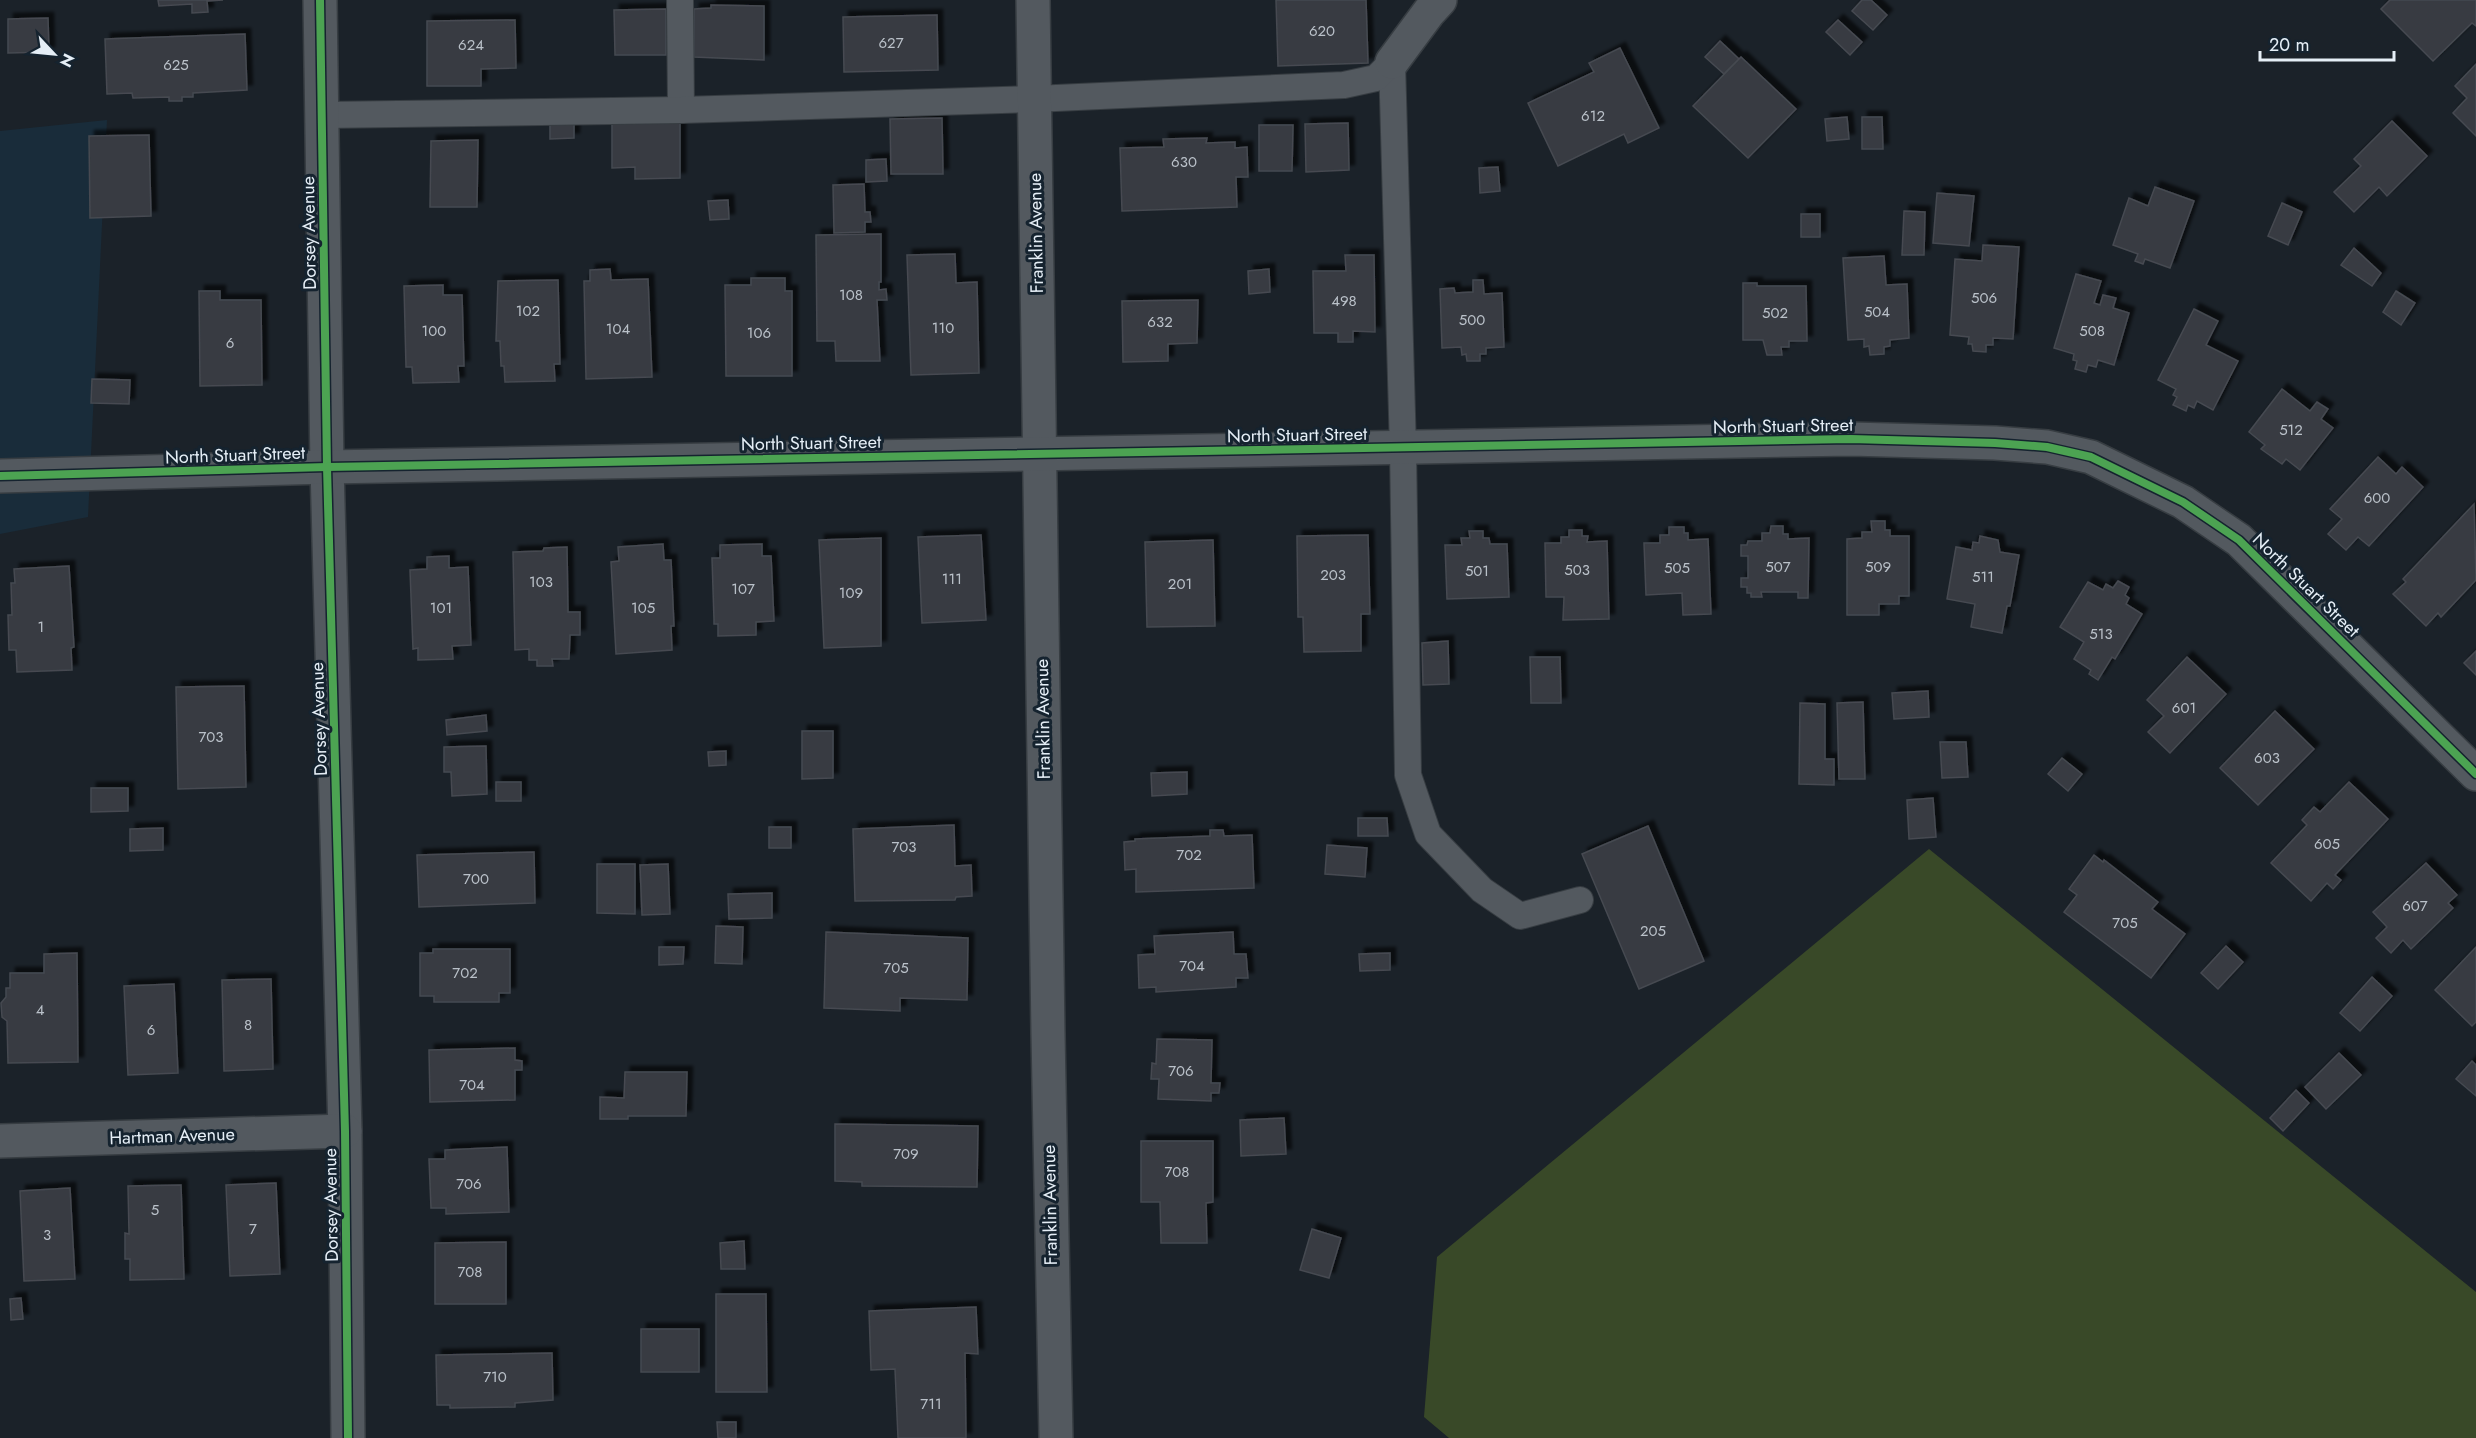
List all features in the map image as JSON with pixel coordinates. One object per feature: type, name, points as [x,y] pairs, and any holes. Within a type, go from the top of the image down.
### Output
[{"type":"street","name":"Dorsey Avenue","points":[[320,0],[327,467],[345,1131],[348,1438]]},
{"type":"street","name":"Franklin Avenue","points":[[1033,0],[1056,1438]]},
{"type":"street","points":[[1392,62],[1429,4]]},
{"type":"street","name":"North Stuart Street","points":[[0,476],[327,467],[1851,439],[1995,443],[2048,447],[2091,457],[2183,502],[2239,540],[2476,774]]},
{"type":"street","name":"Hartman Avenue","points":[[0,1141],[345,1131]]},
{"type":"lane","points":[[680,0],[681,110]]},
{"type":"lane","points":[[322,115],[681,110],[1034,99],[1344,85],[1376,78],[1392,62]]},
{"type":"lane","points":[[1392,62],[1404,449],[1408,775],[1428,834],[1482,891],[1520,916],[1580,900]]},
{"type":"shaded area","points":[[107,120],[88,517],[0,534],[0,131]]},
{"type":"green space","points":[[1929,849],[2476,1292],[2476,1438],[1449,1438],[1424,1417],[1437,1257]]},
{"type":"building","points":[[158,0],[223,0],[207,1],[208,12],[192,13],[192,4],[159,6]]},
{"type":"building","points":[[1276,0],[1366,0],[1368,63],[1278,66]]},
{"type":"building","points":[[1862,0],[1871,0],[1887,15],[1873,30],[1852,11]]},
{"type":"building","points":[[2390,0],[2476,0],[2476,26],[2472,23],[2433,61],[2381,9]]},
{"type":"building","points":[[711,5],[764,6],[764,60],[694,57],[694,9],[711,8]]},
{"type":"building","points":[[666,9],[666,55],[615,55],[614,10]]},
{"type":"building","points":[[937,15],[938,70],[844,72],[843,17]]},
{"type":"building","points":[[48,18],[49,52],[8,53],[8,19]]},
{"type":"building","points":[[515,20],[516,68],[481,69],[481,86],[427,86],[427,21]]},
{"type":"building","points":[[1838,20],[1862,42],[1850,55],[1826,32]]},
{"type":"building","points":[[245,34],[247,90],[193,93],[193,97],[182,97],[182,101],[169,101],[169,97],[133,98],[132,93],[107,94],[105,39]]},
{"type":"building","points":[[1720,41],[1739,59],[1724,74],[1705,57]]},
{"type":"building","points":[[1620,48],[1659,128],[1628,143],[1624,134],[1558,166],[1528,103],[1594,72],[1589,63]]},
{"type":"building","points":[[1741,57],[1796,109],[1748,158],[1693,106]]},
{"type":"building","points":[[2476,64],[2476,136],[2453,113],[2467,98],[2455,86]]},
{"type":"building","points":[[1847,117],[1849,139],[1827,141],[1825,119]]},
{"type":"building","points":[[1862,117],[1882,117],[1883,149],[1862,149]]},
{"type":"building","points":[[942,118],[943,174],[891,174],[890,119]]},
{"type":"building","points":[[574,120],[574,138],[550,139],[550,121]]},
{"type":"building","points":[[2392,121],[2427,156],[2387,196],[2379,187],[2354,212],[2334,192],[2361,166],[2354,159]]},
{"type":"building","points":[[612,123],[680,123],[680,178],[635,179],[635,167],[612,168]]},
{"type":"building","points":[[1348,123],[1349,170],[1306,172],[1305,124]]},
{"type":"building","points":[[1259,125],[1293,125],[1292,171],[1259,171]]},
{"type":"building","points":[[149,135],[151,216],[90,218],[89,136]]},
{"type":"building","points":[[1207,138],[1206,143],[1235,142],[1235,148],[1247,147],[1248,177],[1236,177],[1237,207],[1122,211],[1120,148],[1164,147],[1163,139]]},
{"type":"building","points":[[478,140],[477,207],[430,207],[431,141]]},
{"type":"building","points":[[886,159],[887,181],[866,182],[866,160]]},
{"type":"building","points":[[1498,167],[1500,191],[1480,193],[1479,168]]},
{"type":"building","points":[[864,184],[865,212],[870,212],[871,222],[865,222],[865,232],[834,233],[833,185]]},
{"type":"building","points":[[2155,187],[2194,201],[2170,268],[2145,259],[2143,264],[2135,261],[2138,254],[2113,245],[2129,198],[2148,206]]},
{"type":"building","points":[[1937,193],[1974,196],[1969,246],[1933,243]]},
{"type":"building","points":[[728,200],[729,219],[710,220],[708,201]]},
{"type":"building","points":[[2282,203],[2302,212],[2288,245],[2268,236]]},
{"type":"building","points":[[1904,211],[1925,212],[1924,255],[1902,255]]},
{"type":"building","points":[[1801,214],[1820,214],[1820,237],[1801,237]]},
{"type":"building","points":[[881,234],[879,290],[886,289],[887,300],[877,300],[880,361],[836,361],[835,341],[817,341],[816,235]]},
{"type":"building","points":[[1983,245],[2019,247],[2013,339],[1993,338],[1993,345],[1986,345],[1986,352],[1973,351],[1972,344],[1968,344],[1969,337],[1950,335],[1955,259],[1982,261]]},
{"type":"building","points":[[2354,248],[2381,273],[2372,286],[2341,265]]},
{"type":"building","points":[[955,254],[956,283],[977,282],[979,373],[911,375],[907,255]]},
{"type":"building","points":[[1345,255],[1374,255],[1375,332],[1353,331],[1353,342],[1338,342],[1338,333],[1314,333],[1313,271],[1346,271]]},
{"type":"building","points":[[1884,256],[1886,285],[1907,284],[1909,338],[1890,340],[1890,346],[1884,347],[1884,354],[1870,355],[1869,346],[1864,347],[1864,339],[1848,340],[1843,258]]},
{"type":"building","points":[[610,269],[611,280],[648,279],[652,377],[586,379],[584,281],[590,281],[590,270]]},
{"type":"building","points":[[1269,269],[1270,292],[1249,294],[1248,271]]},
{"type":"building","points":[[2076,274],[2101,281],[2094,303],[2100,305],[2103,295],[2116,298],[2113,308],[2129,313],[2114,365],[2098,360],[2096,367],[2088,365],[2086,372],[2075,369],[2077,361],[2073,360],[2074,354],[2054,348]]},
{"type":"building","points":[[751,278],[785,278],[785,291],[792,291],[792,376],[726,376],[725,285],[751,285]]},
{"type":"building","points":[[558,280],[560,364],[554,364],[555,381],[505,382],[504,366],[501,366],[500,341],[496,341],[498,281]]},
{"type":"building","points":[[1473,280],[1483,280],[1484,294],[1502,293],[1504,347],[1486,348],[1486,354],[1480,354],[1480,361],[1467,361],[1466,354],[1462,355],[1461,347],[1442,348],[1440,289],[1454,288],[1455,293],[1473,292]]},
{"type":"building","points":[[1743,283],[1757,283],[1757,286],[1806,286],[1807,341],[1789,341],[1789,347],[1781,347],[1782,355],[1767,355],[1763,340],[1743,340]]},
{"type":"building","points":[[443,285],[443,295],[462,295],[464,366],[458,366],[459,382],[413,383],[412,367],[406,367],[404,286]]},
{"type":"building","points":[[199,291],[220,291],[220,300],[261,300],[262,385],[200,386]]},
{"type":"building","points":[[2396,291],[2415,303],[2401,325],[2383,312]]},
{"type":"building","points":[[1198,300],[1197,343],[1168,344],[1168,361],[1123,362],[1122,301]]},
{"type":"building","points":[[2194,309],[2218,321],[2206,345],[2238,361],[2213,410],[2197,401],[2194,408],[2188,405],[2186,411],[2173,405],[2177,397],[2173,395],[2176,389],[2158,380]]},
{"type":"building","points":[[92,379],[130,380],[129,404],[91,403]]},
{"type":"building","points":[[2282,389],[2310,411],[2317,402],[2328,409],[2321,419],[2333,428],[2300,470],[2286,459],[2282,464],[2261,449],[2265,445],[2249,432]]},
{"type":"building","points":[[2378,457],[2396,474],[2402,467],[2423,487],[2369,546],[2358,537],[2346,550],[2328,534],[2342,519],[2330,509]]},
{"type":"building","points":[[2474,504],[2476,580],[2441,617],[2438,613],[2426,626],[2393,594],[2406,582],[2403,579]]},
{"type":"building","points":[[1871,521],[1885,521],[1885,530],[1890,530],[1890,536],[1909,536],[1909,596],[1899,596],[1899,604],[1879,604],[1879,615],[1847,615],[1847,539],[1862,538],[1862,532],[1872,532]]},
{"type":"building","points":[[1771,526],[1783,526],[1783,534],[1788,534],[1788,539],[1809,538],[1808,598],[1798,598],[1798,592],[1761,592],[1762,597],[1751,597],[1751,593],[1747,593],[1747,587],[1741,587],[1741,578],[1748,578],[1748,556],[1741,556],[1741,545],[1747,545],[1748,541],[1762,541],[1762,533],[1770,533]]},
{"type":"building","points":[[1669,527],[1684,527],[1684,533],[1688,533],[1688,540],[1708,539],[1711,614],[1683,615],[1682,593],[1646,595],[1644,543],[1660,543],[1660,535],[1669,535]]},
{"type":"building","points":[[1569,530],[1582,530],[1582,536],[1588,536],[1587,542],[1607,541],[1609,619],[1563,620],[1564,597],[1546,597],[1545,543],[1561,543],[1561,537],[1569,537]]},
{"type":"building","points":[[1469,531],[1483,531],[1483,538],[1489,538],[1490,544],[1507,544],[1509,597],[1447,599],[1445,545],[1462,545],[1461,538],[1470,538]]},
{"type":"building","points":[[981,535],[986,620],[922,623],[918,537]]},
{"type":"building","points":[[1368,535],[1370,614],[1361,614],[1361,651],[1304,652],[1303,617],[1298,617],[1297,536]]},
{"type":"building","points":[[1980,536],[1998,540],[2000,552],[2019,555],[2010,606],[2007,606],[2002,633],[1971,627],[1975,604],[1947,599],[1956,547],[1972,550],[1973,542],[1979,543]]},
{"type":"building","points":[[881,538],[881,646],[824,648],[819,540]]},
{"type":"building","points":[[1213,540],[1215,626],[1147,627],[1145,542]]},
{"type":"building","points":[[663,544],[664,560],[671,560],[674,626],[671,626],[672,650],[616,654],[611,562],[619,561],[618,547]]},
{"type":"building","points":[[762,544],[762,556],[771,556],[774,621],[756,622],[756,635],[718,636],[718,624],[714,624],[712,558],[720,558],[720,545]]},
{"type":"building","points":[[567,547],[568,612],[580,612],[580,635],[570,635],[569,659],[552,659],[553,666],[537,666],[537,660],[529,660],[529,649],[515,650],[513,552]]},
{"type":"building","points":[[449,556],[449,568],[468,567],[471,645],[452,646],[453,659],[418,660],[418,648],[413,649],[410,570],[427,569],[427,557]]},
{"type":"building","points":[[69,566],[74,647],[71,648],[72,670],[17,672],[16,650],[9,650],[8,615],[12,615],[11,583],[15,583],[14,569]]},
{"type":"building","points":[[2118,581],[2129,587],[2125,595],[2129,598],[2126,604],[2142,614],[2115,659],[2112,657],[2098,680],[2089,674],[2091,670],[2074,659],[2084,642],[2060,627],[2088,582],[2103,590],[2106,584],[2113,588]]},
{"type":"building","points":[[1448,641],[1449,684],[1423,685],[1422,643]]},
{"type":"building","points":[[2476,651],[2476,675],[2464,663]]},
{"type":"building","points":[[1530,657],[1560,657],[1561,703],[1531,703]]},
{"type":"building","points":[[2187,657],[2226,694],[2170,753],[2148,732],[2164,716],[2147,700]]},
{"type":"building","points":[[244,686],[246,787],[178,789],[176,687]]},
{"type":"building","points":[[1928,691],[1929,717],[1894,719],[1892,693]]},
{"type":"building","points":[[1863,702],[1865,779],[1839,779],[1837,703]]},
{"type":"building","points":[[1800,703],[1825,704],[1825,759],[1834,759],[1834,785],[1799,784]]},
{"type":"building","points":[[2275,711],[2314,749],[2258,805],[2220,768]]},
{"type":"building","points":[[486,715],[487,731],[447,735],[446,720]]},
{"type":"building","points":[[802,731],[833,731],[833,778],[802,779]]},
{"type":"building","points":[[1940,742],[1966,742],[1968,777],[1942,778]]},
{"type":"building","points":[[486,746],[487,794],[452,796],[451,772],[444,772],[444,747]]},
{"type":"building","points":[[726,751],[726,765],[709,766],[708,752]]},
{"type":"building","points":[[2062,758],[2082,774],[2068,791],[2048,774]]},
{"type":"building","points":[[1187,772],[1187,794],[1152,796],[1151,773]]},
{"type":"building","points":[[496,782],[521,782],[521,801],[496,801]]},
{"type":"building","points":[[2349,782],[2388,819],[2335,875],[2341,880],[2333,889],[2327,883],[2311,901],[2271,863],[2307,825],[2302,820],[2314,807],[2320,812]]},
{"type":"building","points":[[91,788],[128,788],[128,811],[91,812]]},
{"type":"building","points":[[1933,798],[1936,837],[1909,839],[1907,800]]},
{"type":"building","points":[[1358,818],[1387,818],[1388,836],[1358,836]]},
{"type":"building","points":[[954,825],[955,866],[971,865],[972,896],[956,897],[955,900],[855,901],[853,829]]},
{"type":"building","points":[[1648,826],[1704,961],[1639,989],[1582,854]]},
{"type":"building","points":[[769,827],[791,827],[791,848],[769,848]]},
{"type":"building","points":[[163,828],[163,850],[130,851],[130,829]]},
{"type":"building","points":[[1210,830],[1223,830],[1224,836],[1252,835],[1254,888],[1136,892],[1136,869],[1125,870],[1124,842],[1135,841],[1135,839],[1210,836]]},
{"type":"building","points":[[1327,845],[1367,848],[1365,877],[1325,874]]},
{"type":"building","points":[[534,852],[535,903],[419,907],[417,855]]},
{"type":"building","points":[[2094,855],[2103,862],[2104,860],[2158,902],[2152,909],[2185,934],[2151,978],[2064,912],[2077,895],[2069,889]]},
{"type":"building","points":[[2426,863],[2457,895],[2448,903],[2453,908],[2411,949],[2403,940],[2391,953],[2376,938],[2387,927],[2373,912]]},
{"type":"building","points":[[597,864],[635,864],[635,914],[597,913]]},
{"type":"building","points":[[668,864],[670,914],[642,915],[640,865]]},
{"type":"building","points":[[772,893],[772,918],[729,919],[728,894]]},
{"type":"building","points":[[716,926],[743,927],[742,964],[715,963]]},
{"type":"building","points":[[826,932],[968,938],[967,1000],[900,998],[900,1011],[824,1008]]},
{"type":"building","points":[[1233,932],[1234,954],[1246,954],[1248,978],[1236,978],[1236,987],[1156,992],[1156,987],[1139,988],[1138,955],[1155,954],[1154,936]]},
{"type":"building","points":[[2226,946],[2243,962],[2218,989],[2201,973]]},
{"type":"building","points":[[659,947],[684,947],[683,964],[659,965]]},
{"type":"building","points":[[2476,947],[2476,1022],[2472,1026],[2435,990]]},
{"type":"building","points":[[433,949],[510,949],[510,993],[499,993],[499,1002],[434,1002],[434,996],[420,996],[420,953],[433,953]]},
{"type":"building","points":[[77,953],[78,1062],[8,1063],[7,1021],[2,1017],[1,1003],[6,997],[6,988],[10,988],[10,973],[44,973],[44,954]]},
{"type":"building","points":[[1390,953],[1390,970],[1360,971],[1359,954]]},
{"type":"building","points":[[2372,977],[2392,996],[2360,1031],[2340,1013]]},
{"type":"building","points":[[271,979],[273,1069],[224,1071],[222,980]]},
{"type":"building","points":[[174,984],[178,1073],[128,1075],[124,986]]},
{"type":"building","points":[[1157,1039],[1212,1040],[1211,1083],[1220,1083],[1219,1093],[1211,1093],[1211,1101],[1158,1099],[1159,1079],[1151,1079],[1152,1063],[1156,1064]]},
{"type":"building","points":[[515,1048],[515,1060],[522,1061],[522,1070],[515,1070],[515,1100],[430,1102],[429,1050]]},
{"type":"building","points":[[2339,1053],[2361,1075],[2326,1109],[2305,1087]]},
{"type":"building","points":[[2472,1061],[2476,1065],[2476,1096],[2456,1079]]},
{"type":"building","points":[[625,1072],[687,1072],[686,1116],[628,1116],[628,1119],[600,1119],[600,1097],[624,1098]]},
{"type":"building","points":[[2296,1090],[2309,1103],[2283,1131],[2270,1118]]},
{"type":"building","points":[[1284,1118],[1286,1154],[1241,1156],[1240,1120]]},
{"type":"building","points":[[835,1124],[978,1126],[977,1187],[862,1186],[862,1182],[835,1181]]},
{"type":"building","points":[[1141,1141],[1213,1141],[1213,1202],[1206,1203],[1207,1243],[1161,1243],[1160,1202],[1141,1202]]},
{"type":"building","points":[[507,1147],[509,1212],[446,1214],[446,1208],[431,1208],[429,1159],[445,1159],[445,1150]]},
{"type":"building","points":[[276,1183],[280,1274],[230,1276],[226,1185]]},
{"type":"building","points":[[181,1185],[184,1279],[130,1280],[130,1259],[125,1259],[125,1233],[129,1234],[128,1186]]},
{"type":"building","points":[[70,1188],[75,1279],[24,1281],[20,1191]]},
{"type":"building","points":[[1312,1229],[1341,1238],[1329,1278],[1300,1270]]},
{"type":"building","points":[[744,1241],[745,1269],[721,1269],[720,1243]]},
{"type":"building","points":[[506,1242],[506,1304],[435,1304],[435,1243]]},
{"type":"building","points":[[716,1294],[766,1294],[767,1392],[716,1392]]},
{"type":"building","points":[[21,1298],[23,1319],[11,1320],[10,1299]]},
{"type":"building","points":[[976,1307],[978,1354],[965,1353],[966,1438],[898,1438],[895,1369],[871,1370],[869,1311]]},
{"type":"building","points":[[641,1329],[699,1329],[699,1372],[641,1372]]},
{"type":"building","points":[[552,1353],[553,1400],[515,1403],[515,1407],[450,1408],[450,1405],[437,1405],[436,1355]]},
{"type":"building","points":[[717,1422],[736,1422],[736,1438],[718,1438]]},
{"type":"cycle path","points":[[320,0],[327,467],[345,1131],[348,1438]]},
{"type":"cycle path","points":[[0,476],[327,467],[1851,439],[1995,443],[2047,447],[2091,457],[2183,502],[2239,540],[2476,774]]}]
